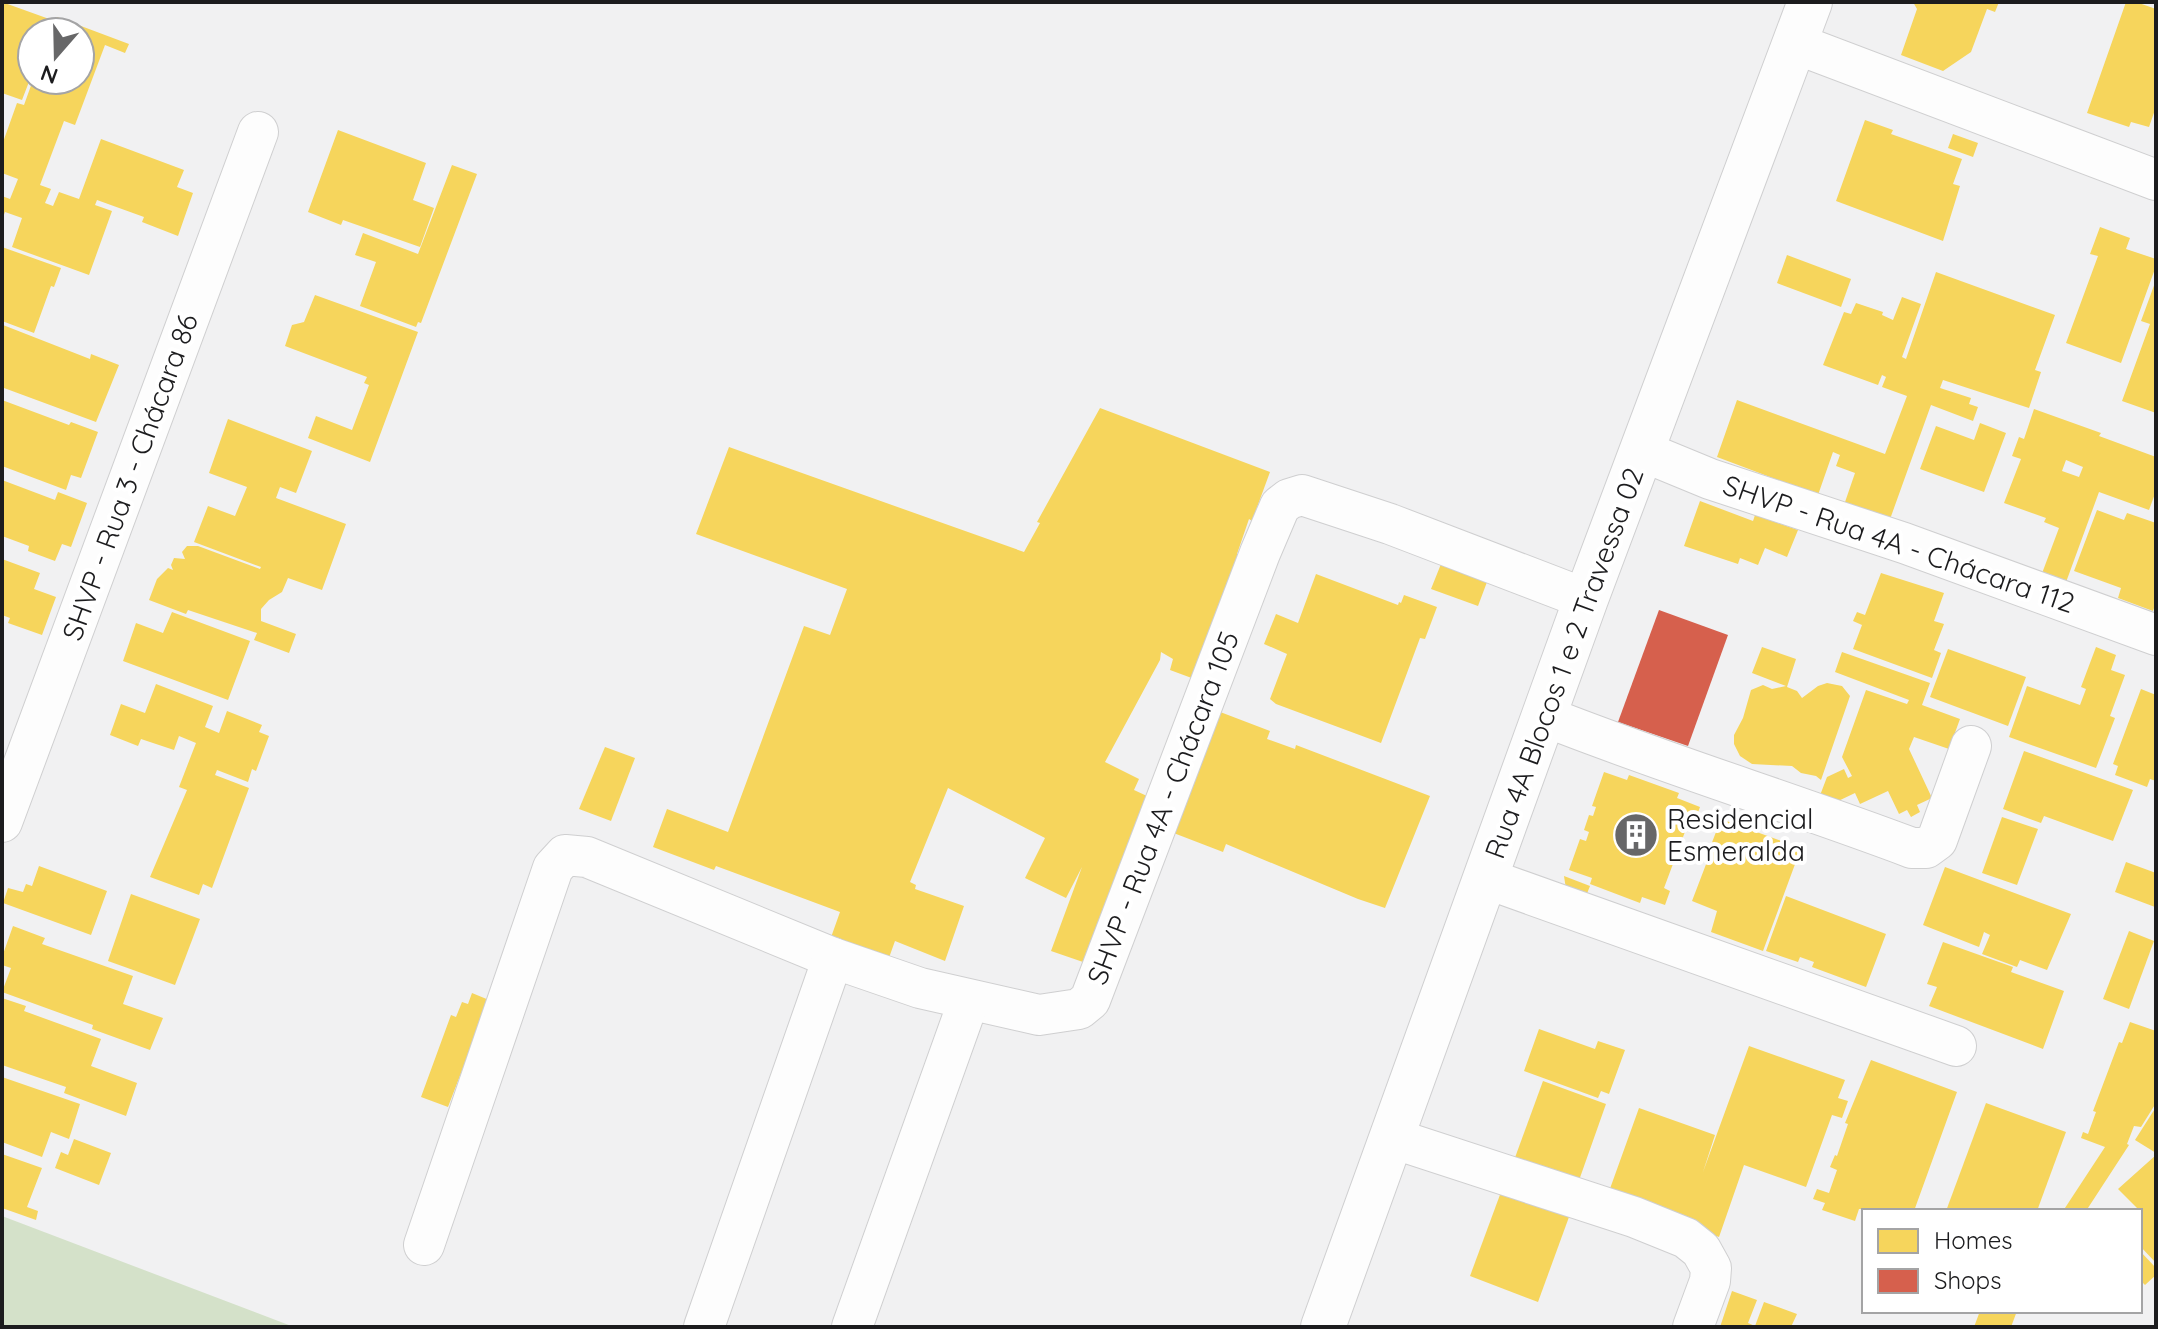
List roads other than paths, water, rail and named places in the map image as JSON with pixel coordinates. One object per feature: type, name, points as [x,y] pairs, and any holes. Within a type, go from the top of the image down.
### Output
[{"type":"street","name":"Rua 4A Blocos 1 e 2 Travessa 02","points":[[1323,1327],[1586,599],[1810,2]]},
{"type":"street","points":[[1794,43],[2156,180]]},
{"type":"street","name":"SHVP - Rua 3 - Chácara 86","points":[[2,822],[258,132]]},
{"type":"street","name":"SHVP - Rua 4A - Chácara 112","points":[[1642,451],[1710,479],[1904,543],[2156,635]]},
{"type":"street","name":"SHVP - Rua 4A - Chácara 105","points":[[424,1245],[553,868],[565,855],[587,857],[833,958],[920,988],[1039,1015],[1079,1009],[1090,1000],[1280,506],[1302,495],[1319,500],[1586,599]]},
{"type":"street","points":[[1544,716],[1613,744],[1812,810],[1912,848],[1926,848],[1937,840],[1971,746]]},
{"type":"street","points":[[1485,878],[1956,1046]]},
{"type":"street","points":[[704,1327],[833,958]]},
{"type":"street","points":[[852,1327],[969,1000]]},
{"type":"street","points":[[1392,1138],[1634,1217],[1686,1238],[1701,1250],[1711,1268],[1710,1281],[1693,1327]]},
{"type":"place","name":"Residencial Esmeralda","points":[[1636,835]]}]
